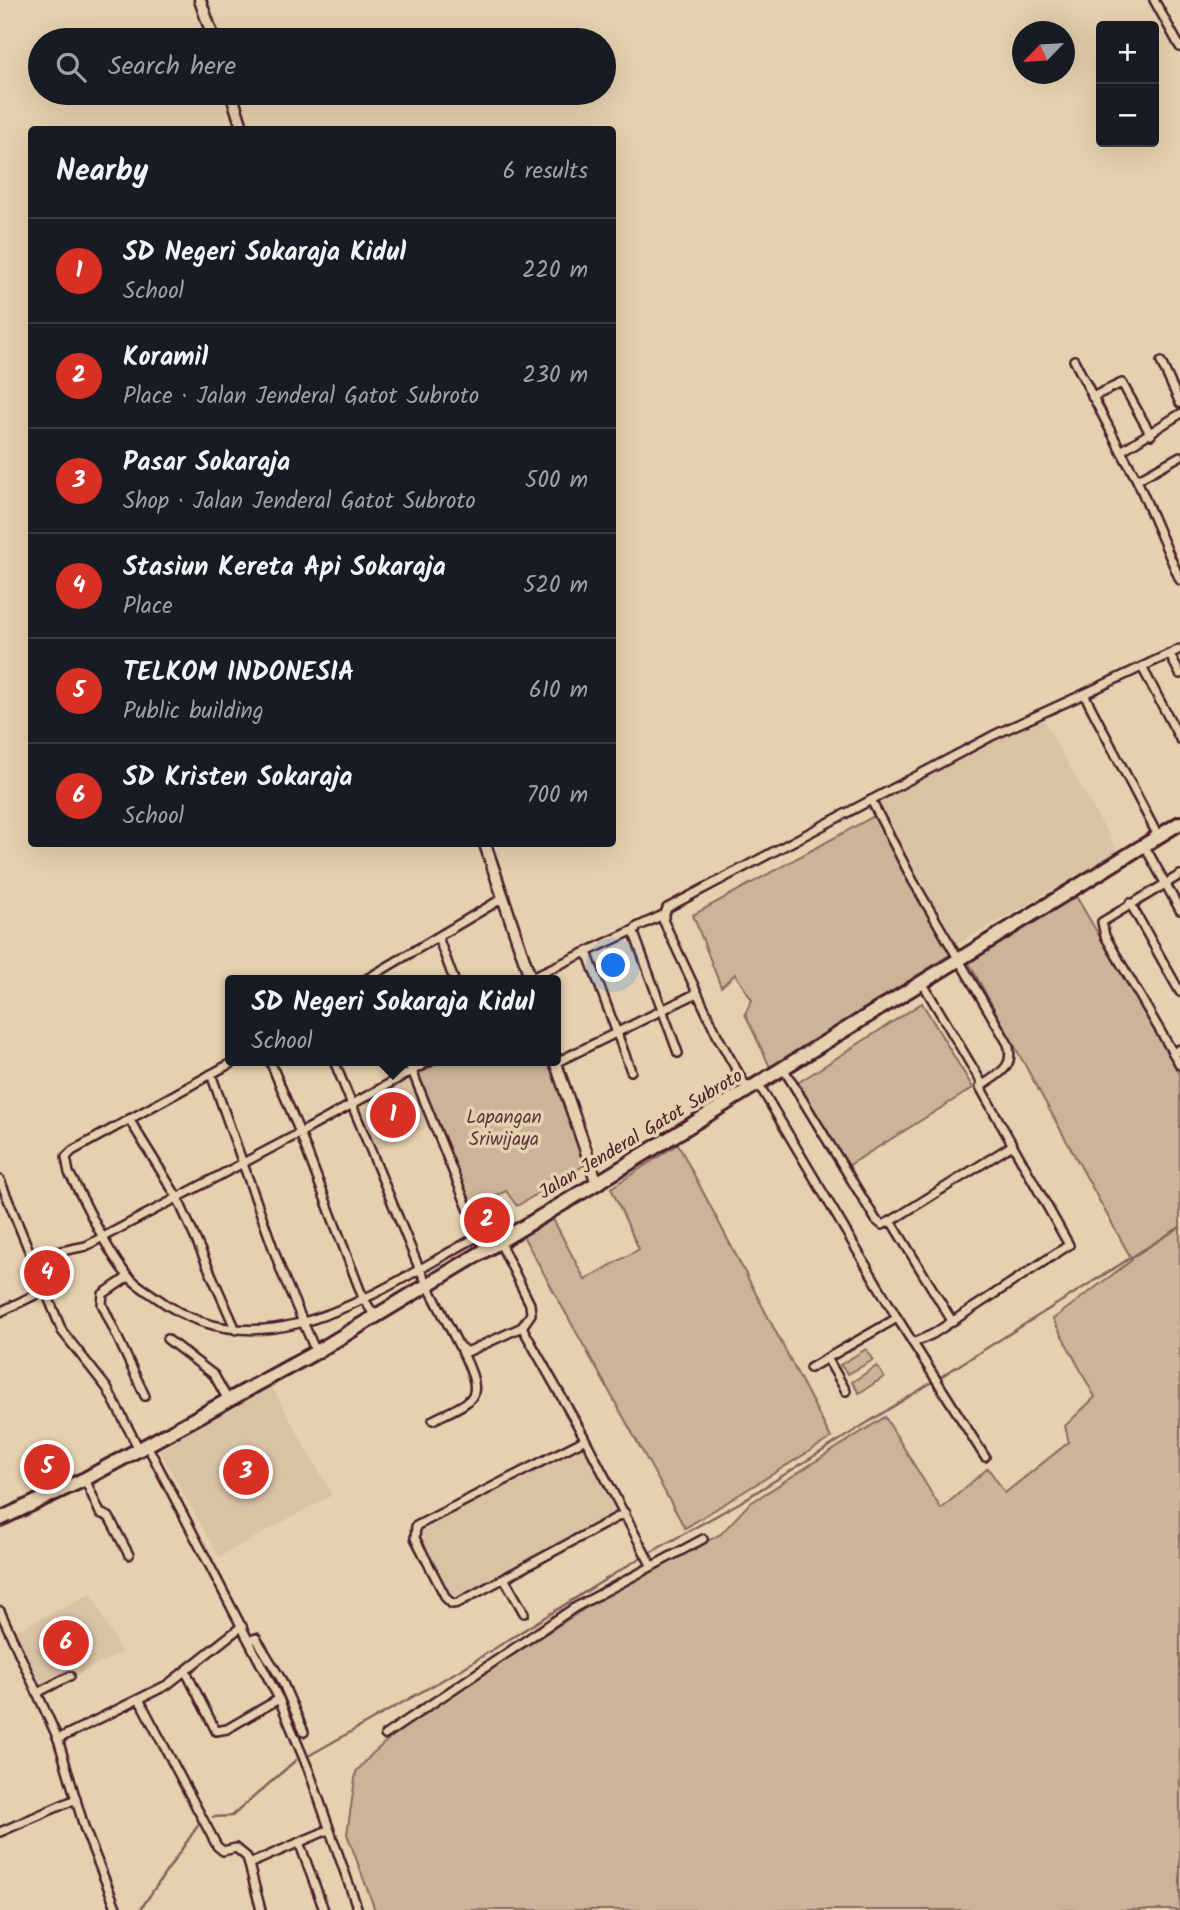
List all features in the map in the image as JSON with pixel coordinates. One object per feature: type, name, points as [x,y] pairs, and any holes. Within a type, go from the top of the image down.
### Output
[{"type":"highway","name":"Jalan Jenderal Gatot Subroto","points":[[0,1519],[85,1479],[316,1352],[923,984],[1180,823]]},
{"type":"street","points":[[201,0],[210,28]]},
{"type":"street","points":[[1154,0],[1180,47]]},
{"type":"street","points":[[235,105],[242,126]]},
{"type":"street","points":[[1074,360],[1137,480],[1180,580]]},
{"type":"street","points":[[1161,362],[1180,403]]},
{"type":"street","points":[[1092,397],[1122,383],[1151,435]]},
{"type":"street","points":[[1121,451],[1151,435],[1180,414]]},
{"type":"street","points":[[1137,480],[1180,456]]},
{"type":"street","points":[[539,975],[663,915],[667,908],[994,735],[1180,649]]},
{"type":"street","points":[[1170,655],[1180,674]]},
{"type":"street","points":[[1143,667],[1180,739]]},
{"type":"street","points":[[1084,694],[1158,836]]},
{"type":"street","points":[[872,800],[913,881],[960,960],[1011,1055],[1007,1068],[980,1087],[1069,1245],[952,1321],[913,1343]]},
{"type":"street","points":[[1144,845],[1180,910]]},
{"type":"street","points":[[486,847],[529,975]]},
{"type":"street","points":[[1180,876],[1104,919],[1102,928],[1177,1051],[1180,1065]]},
{"type":"street","points":[[378,975],[503,898]]},
{"type":"street","points":[[1130,903],[1180,992]]},
{"type":"street","points":[[663,915],[697,993],[985,1457]]},
{"type":"street","points":[[634,930],[678,1054]]},
{"type":"street","points":[[438,936],[452,975]]},
{"type":"street","points":[[587,953],[631,1071]]},
{"type":"street","points":[[923,984],[983,1085]]},
{"type":"street","points":[[561,1059],[697,993]]},
{"type":"street","points":[[226,1066],[66,1157],[69,1173],[128,1277],[188,1318],[236,1330],[269,1331],[302,1324],[363,1298],[479,1236]]},
{"type":"street","points":[[272,1066],[363,1298],[375,1316]]},
{"type":"street","points":[[336,1066],[419,1268],[473,1374],[475,1393],[470,1401],[433,1420]]},
{"type":"street","points":[[410,1066],[485,1250]]},
{"type":"street","points":[[32,1257],[86,1246],[353,1105],[421,1066]]},
{"type":"street","points":[[556,1066],[597,1183]]},
{"type":"street","points":[[783,1068],[876,1220],[882,1225],[1011,1146]]},
{"type":"street","points":[[211,1074],[302,1324],[316,1352]]},
{"type":"street","points":[[129,1119],[177,1198],[236,1330]]},
{"type":"street","points":[[0,1180],[45,1290],[71,1345],[107,1388],[251,1640],[306,1762],[358,1910]]},
{"type":"street","points":[[891,1221],[952,1321]]},
{"type":"street","points":[[462,1351],[467,1352],[522,1326],[532,1310],[499,1241]]},
{"type":"street","points":[[128,1277],[103,1294],[102,1304],[145,1396]]},
{"type":"street","points":[[0,1312],[45,1290]]},
{"type":"street","points":[[810,1368],[897,1318]]},
{"type":"street","points":[[522,1326],[649,1561]]},
{"type":"street","points":[[167,1339],[214,1376],[228,1400]]},
{"type":"street","points":[[827,1358],[846,1391]]},
{"type":"street","points":[[584,1440],[416,1527],[415,1538],[446,1598],[452,1604],[625,1513]]},
{"type":"street","points":[[85,1479],[100,1513],[108,1517],[129,1555]]},
{"type":"street","points":[[385,1735],[649,1561],[703,1539]]},
{"type":"street","points":[[504,1578],[524,1614]]},
{"type":"street","points":[[0,1611],[58,1739],[88,1837],[117,1910]]},
{"type":"street","points":[[58,1739],[139,1699],[186,1672],[242,1626]]},
{"type":"street","points":[[251,1640],[256,1638],[271,1662],[304,1732]]},
{"type":"street","points":[[186,1672],[216,1731],[227,1729],[279,1699]]},
{"type":"street","points":[[37,1693],[70,1676]]},
{"type":"street","points":[[139,1699],[217,1846],[223,1851],[236,1848],[243,1851],[261,1910]]},
{"type":"street","points":[[0,1832],[76,1799]]},
{"type":"street","points":[[249,1864],[328,1830]]},
{"type":"street","points":[[299,1842],[324,1910]]},
{"type":"shaded area","points":[[1040,714],[1118,852],[951,948],[873,801]]},
{"type":"shaded area","points":[[410,1080],[431,1125],[375,1151],[354,1106]]},
{"type":"shaded area","points":[[272,1387],[332,1495],[219,1557],[159,1450]]},
{"type":"shaded area","points":[[584,1440],[624,1511],[452,1602],[417,1531]]},
{"type":"shaded area","points":[[91,1593],[121,1653],[41,1693],[11,1633]]},
{"type":"green space","points":[[874,816],[951,954],[771,1069],[745,1014],[752,1000],[735,974],[721,987],[693,915]]},
{"type":"green space","points":[[1076,896],[1180,1074],[1180,1910],[375,1910],[347,1834],[356,1772],[390,1738],[468,1684],[609,1593],[721,1534],[749,1504],[885,1417],[941,1509],[988,1468],[1005,1493],[1069,1442],[1065,1426],[1095,1397],[1053,1319],[1132,1260],[969,963]]},
{"type":"green space","points":[[922,1003],[973,1088],[846,1167],[796,1084]]},
{"type":"green space","name":"Lapangan Sriwijaya","points":[[433,1066],[551,1066],[585,1165],[517,1206],[506,1191],[467,1209],[416,1076]]},
{"type":"green space","points":[[678,1144],[831,1438],[685,1528],[523,1236],[553,1219],[585,1280],[639,1249],[611,1188]]},
{"type":"green space","points":[[866,1349],[873,1360],[848,1374],[840,1365]]},
{"type":"green space","points":[[877,1366],[884,1377],[859,1393],[852,1382]]},
{"type":"waterway","points":[[310,1755],[460,1670],[635,1561],[739,1503],[1180,1227]]},
{"type":"waterway","points":[[213,1817],[232,1816],[296,1760]]},
{"type":"waterway","points":[[140,1910],[199,1824]]},
{"type":"place","name":"SD Negeri Sokaraja Kidul","points":[[393,1115]]},
{"type":"place","name":"Koramil","points":[[487,1220]]},
{"type":"place","name":"Stasiun Kereta Api Sokaraja","points":[[47,1273]]},
{"type":"place","name":"TELKOM INDONESIA","points":[[47,1467]]},
{"type":"place","name":"Pasar Sokaraja","points":[[246,1472]]},
{"type":"place","name":"SD Kristen Sokaraja","points":[[66,1643]]}]
